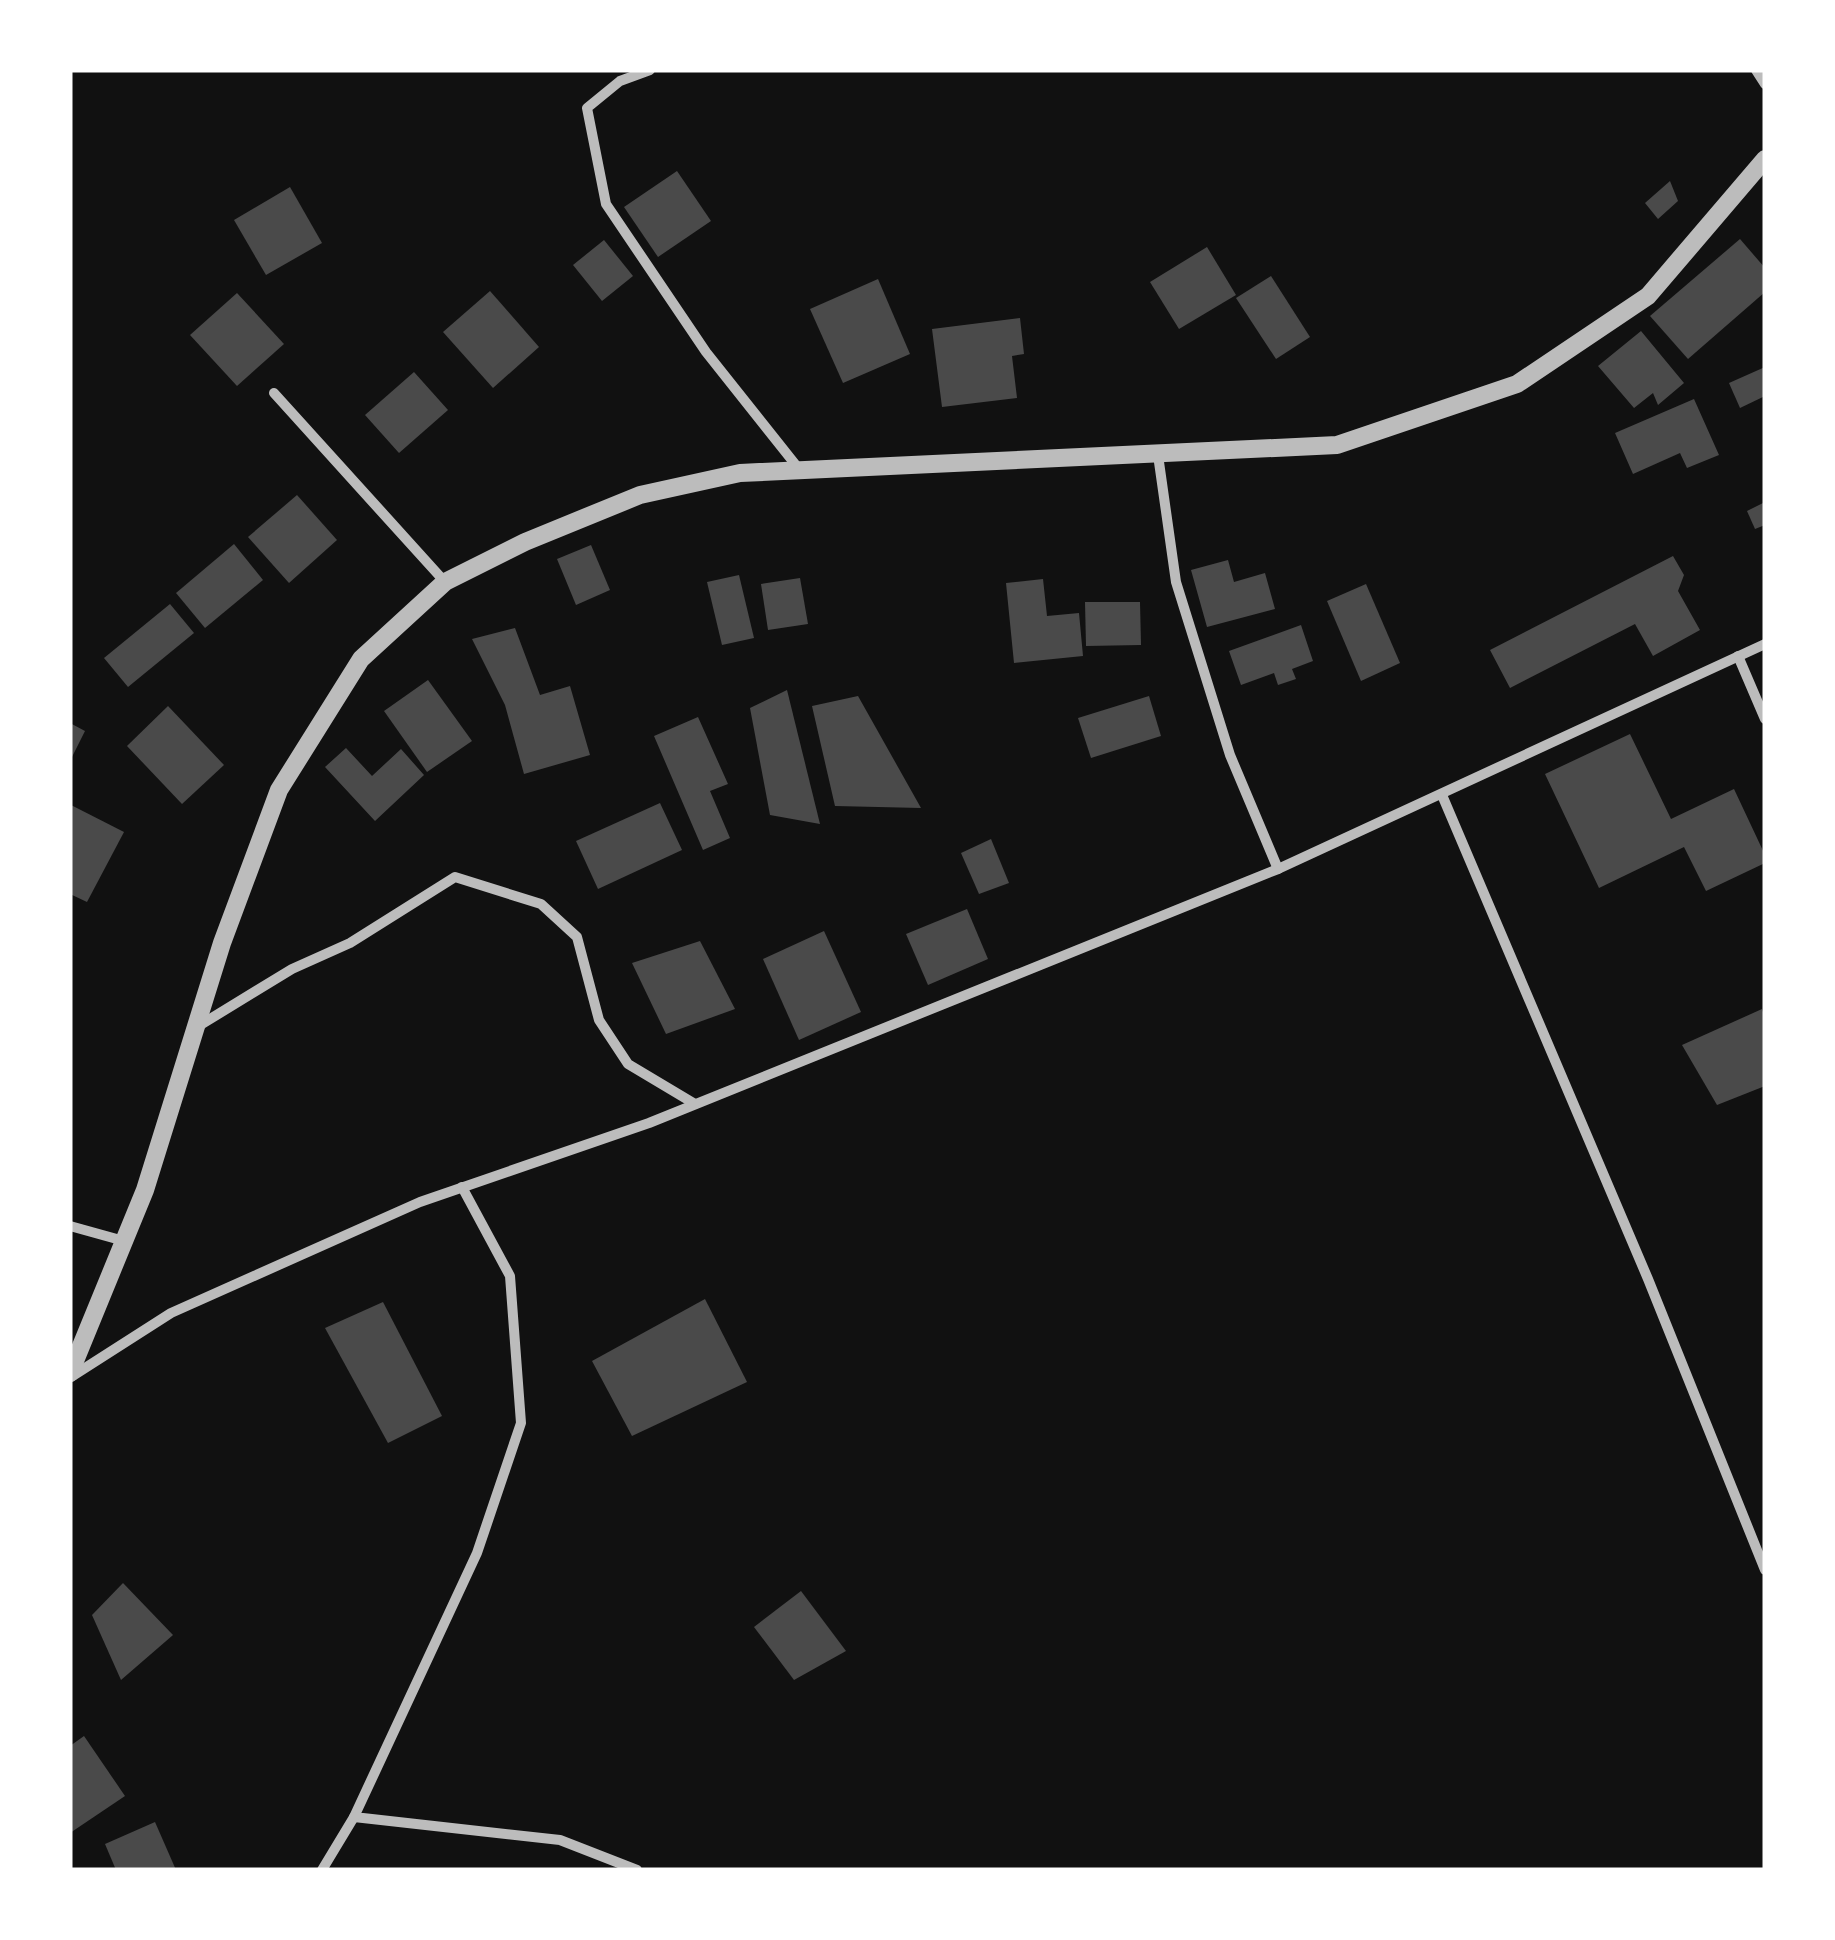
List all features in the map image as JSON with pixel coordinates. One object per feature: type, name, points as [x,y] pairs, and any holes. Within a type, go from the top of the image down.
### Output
[{"type":"street","points":[[650,70],[620,81],[586,108],[606,204],[706,352],[800,470]]},
{"type":"street","points":[[1756,70],[1765,84]]},
{"type":"street","points":[[70,1375],[145,1190],[222,943],[279,790],[361,658],[445,582],[525,542],[640,495],[740,473],[1337,444],[1517,384],[1648,296],[1765,159]]},
{"type":"street","points":[[274,393],[445,582]]},
{"type":"street","points":[[1158,455],[1176,582],[1230,755],[1278,869]]},
{"type":"street","points":[[70,1375],[171,1313],[420,1202],[695,1104],[1278,869],[1765,644]]},
{"type":"street","points":[[1738,656],[1765,719]]},
{"type":"street","points":[[1442,795],[1648,1279],[1765,1570]]},
{"type":"street","points":[[196,1027],[292,969],[350,943],[455,877],[541,904],[577,937],[599,1020],[628,1064],[695,1104]]},
{"type":"street","points":[[322,1870],[354,1817],[477,1553],[521,1423],[510,1276],[462,1187]]},
{"type":"street","points":[[70,1226],[126,1241]]},
{"type":"street","points":[[354,1817],[560,1840],[637,1870]]},
{"type":"building","points":[[677,171],[711,221],[658,257],[624,207]]},
{"type":"building","points":[[1670,181],[1678,201],[1658,219],[1645,203]]},
{"type":"building","points":[[290,187],[322,243],[266,275],[234,220]]},
{"type":"building","points":[[1740,239],[1765,268],[1765,292],[1688,359],[1650,316]]},
{"type":"building","points":[[604,240],[633,276],[602,301],[573,265]]},
{"type":"building","points":[[1207,247],[1236,295],[1179,329],[1150,282]]},
{"type":"building","points":[[1271,276],[1310,337],[1276,359],[1236,298]]},
{"type":"building","points":[[878,279],[910,354],[843,383],[810,309]]},
{"type":"building","points":[[490,291],[539,347],[493,388],[443,332]]},
{"type":"building","points":[[237,293],[284,344],[237,386],[190,335]]},
{"type":"building","points":[[1020,318],[1024,354],[1012,356],[1017,398],[942,407],[932,329]]},
{"type":"building","points":[[1641,331],[1684,383],[1658,405],[1653,393],[1634,408],[1598,366]]},
{"type":"building","points":[[1765,367],[1765,396],[1740,408],[1729,383]]},
{"type":"building","points":[[414,372],[448,410],[399,453],[365,415]]},
{"type":"building","points":[[1694,399],[1719,455],[1687,468],[1680,453],[1633,474],[1615,433]]},
{"type":"building","points":[[297,495],[337,540],[289,583],[248,537]]},
{"type":"building","points":[[1765,502],[1765,525],[1755,529],[1747,511]]},
{"type":"building","points":[[234,544],[263,580],[205,628],[176,593]]},
{"type":"building","points":[[591,545],[610,590],[576,605],[557,559]]},
{"type":"building","points":[[1673,556],[1684,575],[1678,591],[1700,630],[1653,656],[1635,624],[1510,688],[1490,650]]},
{"type":"building","points":[[1228,560],[1234,582],[1265,573],[1275,609],[1207,627],[1191,570]]},
{"type":"building","points":[[739,575],[754,638],[722,645],[707,582]]},
{"type":"building","points":[[800,578],[808,624],[768,630],[761,584]]},
{"type":"building","points":[[1043,579],[1047,616],[1079,613],[1083,656],[1014,663],[1006,583]]},
{"type":"building","points":[[1366,584],[1400,663],[1361,681],[1327,601]]},
{"type":"building","points":[[1085,602],[1140,602],[1141,645],[1086,646]]},
{"type":"building","points":[[170,604],[194,633],[128,687],[104,658]]},
{"type":"building","points":[[1301,625],[1313,661],[1292,669],[1296,679],[1278,685],[1274,673],[1241,685],[1229,651]]},
{"type":"building","points":[[515,628],[540,695],[570,686],[590,755],[524,774],[505,705],[472,639]]},
{"type":"building","points":[[428,680],[472,741],[427,772],[384,711]]},
{"type":"building","points":[[787,690],[820,824],[770,815],[750,708]]},
{"type":"building","points":[[858,696],[921,808],[835,806],[812,706]]},
{"type":"building","points":[[1149,696],[1161,736],[1091,758],[1078,718]]},
{"type":"building","points":[[168,706],[224,765],[182,804],[127,746]]},
{"type":"building","points":[[698,717],[728,784],[710,791],[730,838],[703,850],[654,736]]},
{"type":"building","points":[[70,723],[85,731],[70,761]]},
{"type":"building","points":[[1630,734],[1671,819],[1734,789],[1765,855],[1765,863],[1706,891],[1684,847],[1599,888],[1545,774]]},
{"type":"building","points":[[346,748],[372,776],[401,749],[424,775],[375,821],[325,767]]},
{"type":"building","points":[[660,803],[682,850],[598,889],[576,841]]},
{"type":"building","points":[[71,805],[124,832],[87,902],[70,894]]},
{"type":"building","points":[[991,839],[1009,883],[979,894],[961,853]]},
{"type":"building","points":[[967,909],[988,959],[928,985],[906,934]]},
{"type":"building","points":[[824,931],[861,1012],[799,1040],[763,959]]},
{"type":"building","points":[[700,941],[735,1009],[666,1034],[632,963]]},
{"type":"building","points":[[1762,1009],[1765,1086],[1717,1105],[1682,1045]]},
{"type":"building","points":[[705,1299],[747,1382],[632,1436],[592,1361]]},
{"type":"building","points":[[383,1302],[442,1416],[388,1443],[325,1328]]},
{"type":"building","points":[[123,1583],[173,1635],[121,1680],[92,1615]]},
{"type":"building","points":[[801,1591],[846,1651],[794,1680],[754,1627]]},
{"type":"building","points":[[84,1736],[125,1796],[70,1833],[70,1746]]},
{"type":"building","points":[[155,1822],[176,1870],[116,1870],[105,1844]]}]
